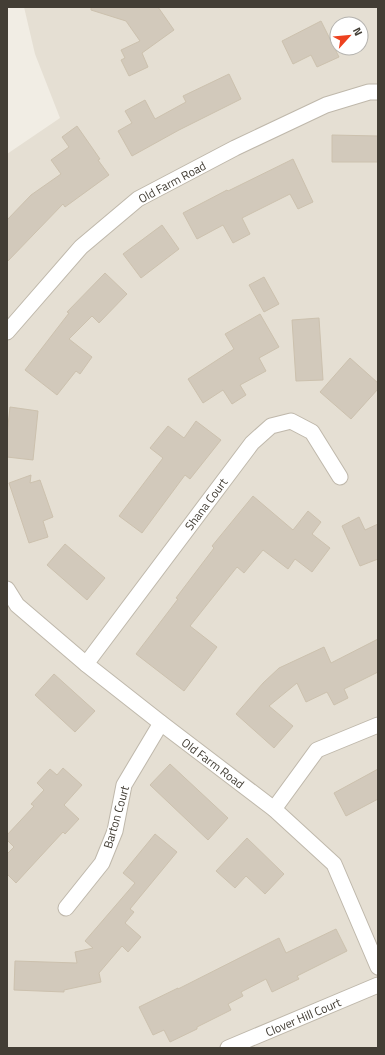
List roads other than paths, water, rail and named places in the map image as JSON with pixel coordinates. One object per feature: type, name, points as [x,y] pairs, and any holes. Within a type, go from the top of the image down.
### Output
[{"type":"street","name":"Old Farm Road","points":[[7,332],[81,247],[138,199],[235,148],[326,105],[369,92],[378,92]]},
{"type":"street","name":"Shana Court","points":[[86,664],[252,443],[271,426],[291,420],[312,432],[340,477]]},
{"type":"street","name":"Old Farm Road","points":[[7,589],[17,604],[86,664],[274,809],[334,864],[378,967]]},
{"type":"street","name":"Barton Court","points":[[66,908],[102,863],[115,831],[124,785],[161,723]]},
{"type":"street","points":[[274,809],[317,750],[378,725]]},
{"type":"street","name":"Clover Hill Court","points":[[228,1048],[378,985]]}]
